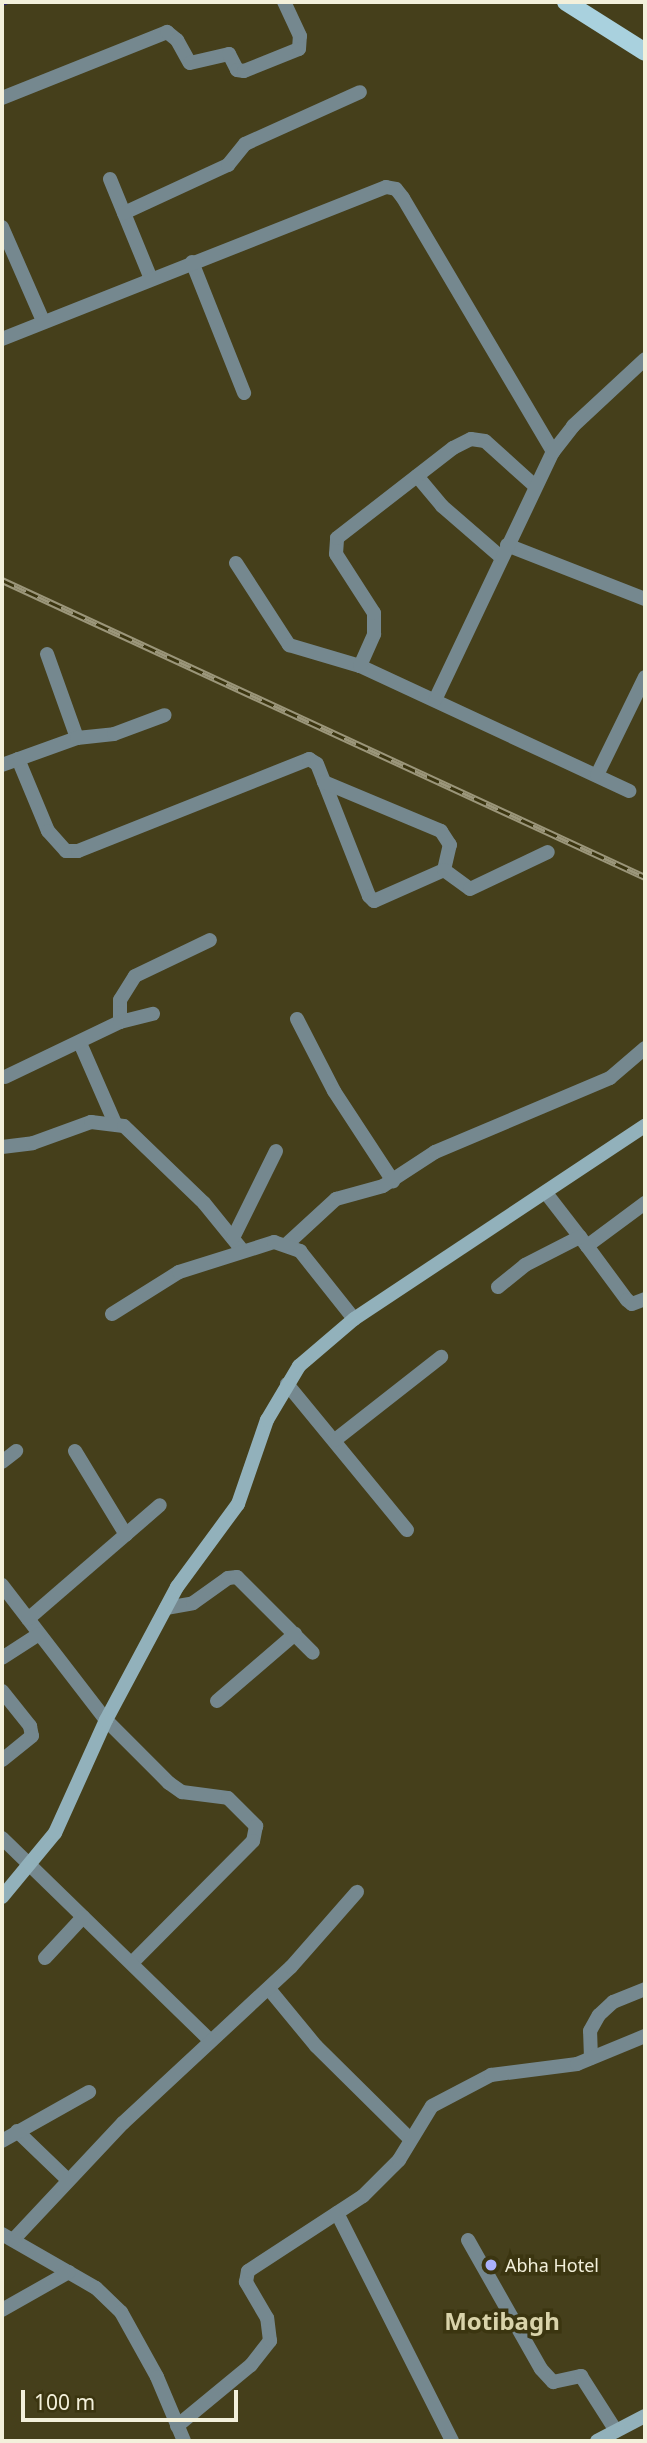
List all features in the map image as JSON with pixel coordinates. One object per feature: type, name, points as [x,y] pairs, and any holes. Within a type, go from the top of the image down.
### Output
[{"type":"main road","points":[[566,2],[645,52]]},
{"type":"street","points":[[2,98],[167,32],[177,40],[190,63],[229,54],[237,70],[244,71],[299,49],[300,36],[284,2]]},
{"type":"street","points":[[124,213],[229,165],[245,144],[360,92]]},
{"type":"street","points":[[110,180],[150,278]]},
{"type":"street","points":[[2,339],[150,278],[386,187],[396,189],[553,452]]},
{"type":"street","points":[[2,227],[43,321]]},
{"type":"street","points":[[192,262],[244,393]]},
{"type":"street","points":[[435,700],[553,452],[573,426],[645,359]]},
{"type":"street","points":[[360,666],[374,634],[374,614],[333,543],[453,448],[478,439],[536,486]]},
{"type":"street","points":[[417,476],[442,506],[504,552],[645,599]]},
{"type":"street","points":[[236,563],[289,645],[360,666],[629,791]]},
{"type":"street","points":[[47,654],[77,738]]},
{"type":"street","points":[[597,775],[645,677]]},
{"type":"street","points":[[2,765],[77,738],[114,734],[165,715]]},
{"type":"street","points":[[18,759],[48,831],[66,851],[78,851],[309,759],[317,764],[373,901],[444,870]]},
{"type":"street","points":[[324,782],[442,831],[450,845],[444,870]]},
{"type":"street","points":[[444,870],[470,889],[548,852]]},
{"type":"street","points":[[120,1022],[120,1000],[135,976],[210,940]]},
{"type":"street","points":[[5,1077],[120,1022],[153,1014]]},
{"type":"street","points":[[297,1019],[334,1091],[393,1181]]},
{"type":"street","points":[[80,1043],[116,1123]]},
{"type":"street","points":[[287,1244],[326,1205],[393,1181],[435,1152],[610,1078],[645,1048]]},
{"type":"street","points":[[2,1147],[33,1143],[91,1122],[116,1123],[138,1135],[243,1250]]},
{"type":"street","points":[[2,1897],[30,1867],[70,1803],[106,1720],[166,1608],[238,1504],[267,1420],[287,1384],[310,1353],[354,1319],[645,1126]]},
{"type":"street","points":[[233,1238],[276,1151]]},
{"type":"street","points":[[545,1193],[627,1300],[638,1303],[645,1299]]},
{"type":"street","points":[[498,1287],[525,1265],[584,1241],[645,1203]]},
{"type":"street","points":[[112,1314],[161,1281],[243,1250],[274,1242],[287,1244],[300,1251],[354,1319]]},
{"type":"street","points":[[335,1440],[441,1357]]},
{"type":"street","points":[[287,1384],[407,1530]]},
{"type":"street","points":[[2,1462],[16,1451]]},
{"type":"street","points":[[75,1451],[126,1535]]},
{"type":"street","points":[[28,1619],[160,1505]]},
{"type":"street","points":[[166,1608],[193,1602],[228,1578],[237,1577],[313,1653]]},
{"type":"street","points":[[2,1585],[106,1720],[169,1783],[182,1792],[228,1798],[258,1833],[132,1963]]},
{"type":"street","points":[[2,1658],[39,1634]]},
{"type":"street","points":[[217,1701],[295,1634]]},
{"type":"street","points":[[2,1692],[30,1726],[32,1736],[2,1760]]},
{"type":"street","points":[[2,1838],[211,2041]]},
{"type":"street","points":[[184,2441],[121,2312],[69,2272],[7,2237],[211,2041],[269,1989],[357,1892]]},
{"type":"street","points":[[45,1958],[83,1917]]},
{"type":"street","points":[[269,1989],[316,2046],[410,2139]]},
{"type":"street","points":[[590,2058],[590,2031],[599,2015],[613,2002],[645,1989]]},
{"type":"street","points":[[177,2426],[251,2365],[270,2341],[267,2318],[246,2283],[248,2271],[337,2213],[384,2176],[432,2106],[470,2085],[510,2070],[557,2068],[645,2036]]},
{"type":"street","points":[[2,2141],[89,2092]]},
{"type":"street","points":[[18,2131],[68,2180]]},
{"type":"street","points":[[337,2213],[452,2441]]},
{"type":"street","points":[[468,2241],[541,2370],[553,2382],[581,2376],[616,2431]]},
{"type":"street","points":[[2,2310],[69,2272]]},
{"type":"street","points":[[597,2441],[645,2416]]},
{"type":"railway","points":[[2,580],[645,877]]},
{"type":"place","name":"Abha Hotel","points":[[491,2265]]},
{"type":"district","name":"Motibagh","points":[[502,2321]]}]
